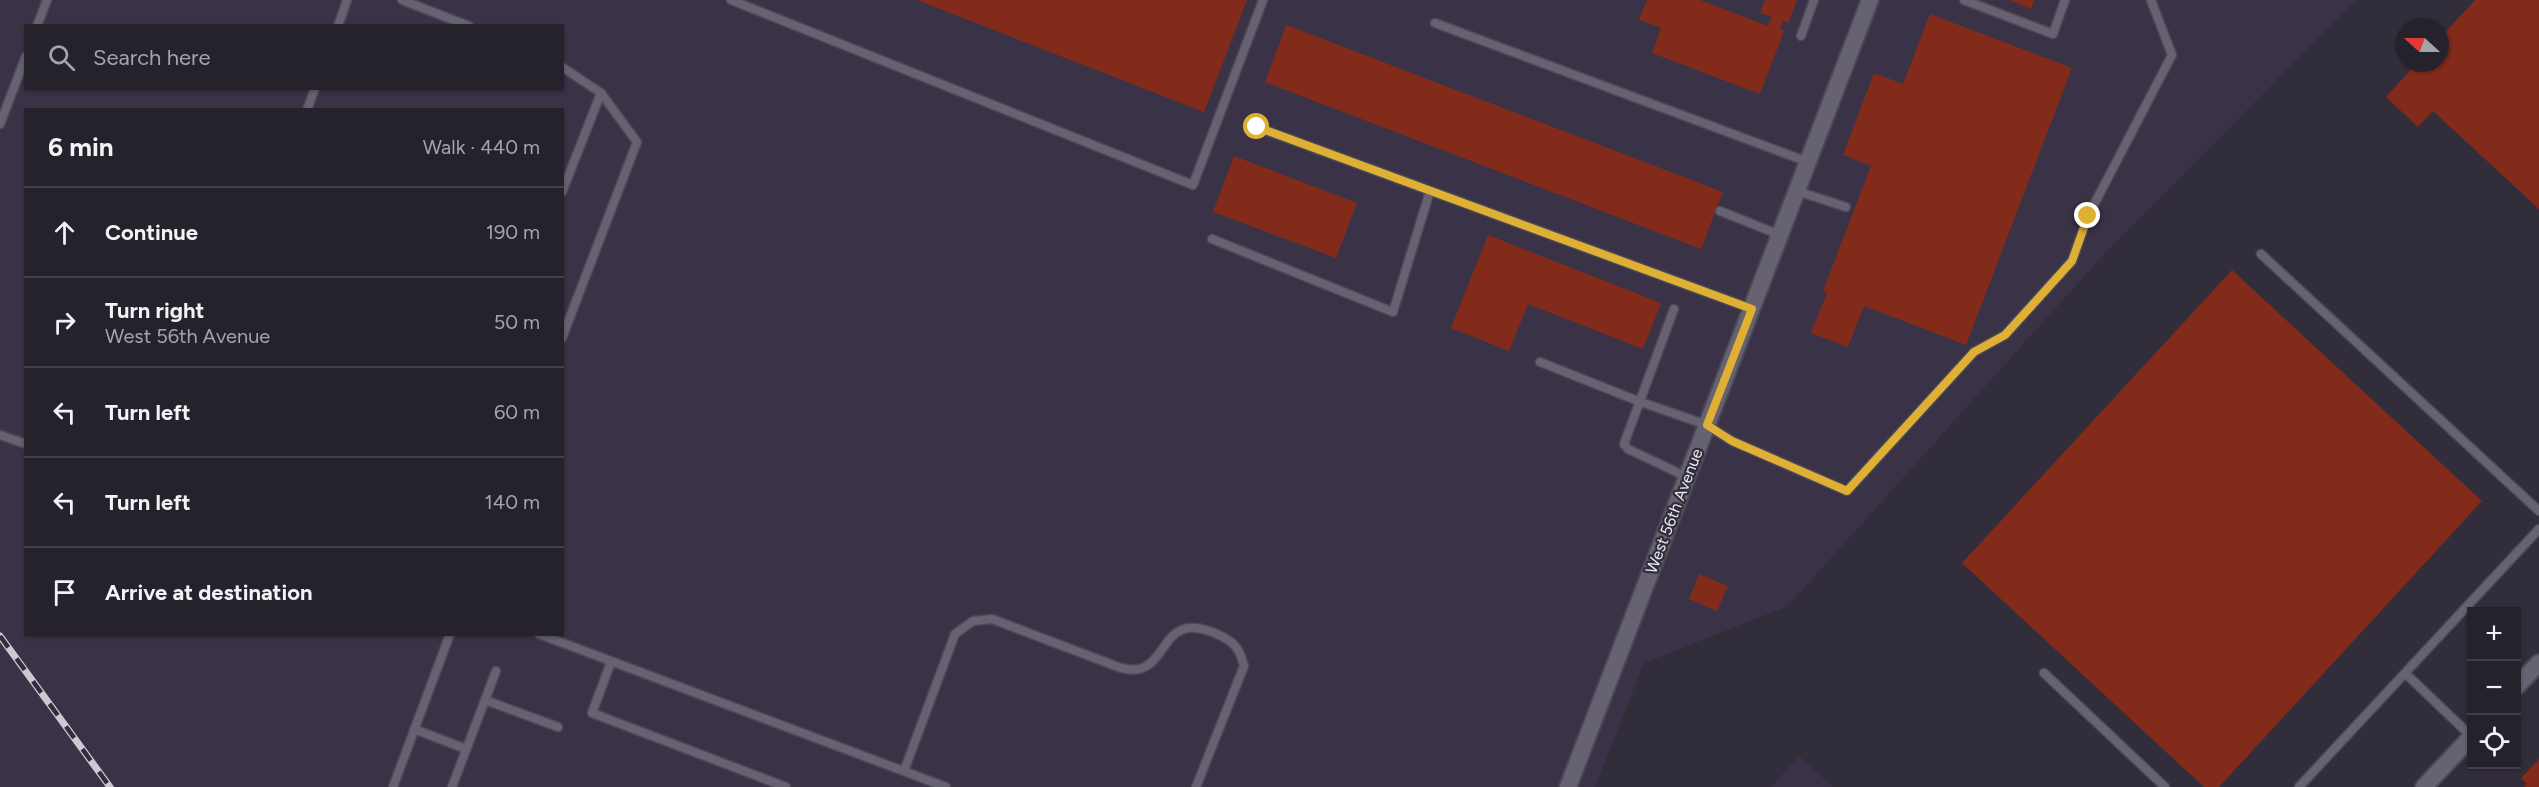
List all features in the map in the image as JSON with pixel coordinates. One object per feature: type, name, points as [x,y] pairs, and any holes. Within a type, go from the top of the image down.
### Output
[{"type":"street","name":"West 56th Avenue","points":[[1568,787],[1870,0]]},
{"type":"street","points":[[2521,683],[2539,663]]},
{"type":"street","points":[[2424,787],[2467,740]]},
{"type":"lane","points":[[38,24],[47,0]]},
{"type":"lane","points":[[339,24],[347,0]]},
{"type":"lane","points":[[402,0],[464,24]]},
{"type":"lane","points":[[731,0],[1193,185],[1263,0]]},
{"type":"lane","points":[[1801,36],[1814,0]]},
{"type":"lane","points":[[1964,0],[2052,34],[2065,0]]},
{"type":"lane","points":[[1540,362],[1638,401],[1707,425],[1732,441],[1847,491],[1974,352],[2005,335],[2072,261],[2088,216],[2172,55],[2151,0]]},
{"type":"lane","points":[[1435,23],[1808,162]]},
{"type":"lane","points":[[0,124],[24,61]]},
{"type":"lane","points":[[564,68],[601,93],[637,142],[564,334]]},
{"type":"lane","points":[[308,108],[314,90]]},
{"type":"lane","points":[[564,187],[601,93]]},
{"type":"lane","points":[[1257,127],[1752,309]]},
{"type":"lane","points":[[1212,239],[1393,312],[1430,191]]},
{"type":"lane","points":[[1797,191],[1846,207]]},
{"type":"lane","points":[[1720,211],[1780,235]]},
{"type":"lane","points":[[2261,254],[2539,511]]},
{"type":"lane","points":[[1674,309],[1638,401],[1624,444],[1628,449],[1687,477]]},
{"type":"lane","points":[[0,435],[24,443]]},
{"type":"lane","points":[[2299,787],[2539,529]]},
{"type":"lane","points":[[904,771],[955,634],[973,621],[992,619],[1121,668],[1140,669],[1155,659],[1169,638],[1186,629],[1208,630],[1228,639],[1240,650],[1244,666],[1196,787]]},
{"type":"lane","points":[[393,787],[449,636]]},
{"type":"lane","points":[[544,636],[945,787]]},
{"type":"lane","points":[[611,662],[592,713],[786,787]]},
{"type":"lane","points":[[452,787],[496,671]]},
{"type":"lane","points":[[2044,673],[2165,787]]},
{"type":"lane","points":[[2405,673],[2467,732]]},
{"type":"lane","points":[[485,700],[558,727]]},
{"type":"lane","points":[[414,729],[466,749]]},
{"type":"shaded area","points":[[0,0],[2356,0],[2096,263],[1788,606],[1644,663],[1595,787],[0,787]]},
{"type":"shaded area","points":[[1799,756],[1833,787],[1771,787]]},
{"type":"building","points":[[917,0],[1247,0],[1204,112]]},
{"type":"building","points":[[1647,0],[1700,0],[1768,26],[1772,17],[1760,13],[1765,0],[1797,0],[1788,23],[1783,21],[1780,29],[1784,31],[1760,94],[1652,53],[1661,28],[1639,20]]},
{"type":"building","points":[[2009,0],[2034,0],[2031,9]]},
{"type":"building","points":[[2475,0],[2539,0],[2539,209],[2433,111],[2418,127],[2386,97],[2409,72],[2449,72],[2449,28]]},
{"type":"building","points":[[1930,14],[2072,68],[1966,345],[1864,306],[1848,347],[1811,333],[1827,293],[1823,291],[1871,166],[1843,155],[1874,73],[1903,84]]},
{"type":"building","points":[[1286,25],[1723,192],[1701,249],[1265,82]]},
{"type":"building","points":[[1234,156],[1357,203],[1336,258],[1213,212]]},
{"type":"building","points":[[1488,235],[1661,303],[1643,349],[1528,304],[1509,351],[1451,328]]},
{"type":"building","points":[[2232,270],[2482,501],[2219,787],[2204,787],[1962,563]]},
{"type":"building","points":[[1699,574],[1728,586],[1717,611],[1689,599]]},
{"type":"building","points":[[2539,759],[2539,787],[2524,787],[2527,784],[2521,778]]},
{"type":"railway","points":[[0,636],[110,787]]},
{"type":"route","points":[[1257,127],[1752,309],[1707,425],[1732,441],[1847,491],[1974,352],[2005,335],[2072,261],[2088,216]]}]
